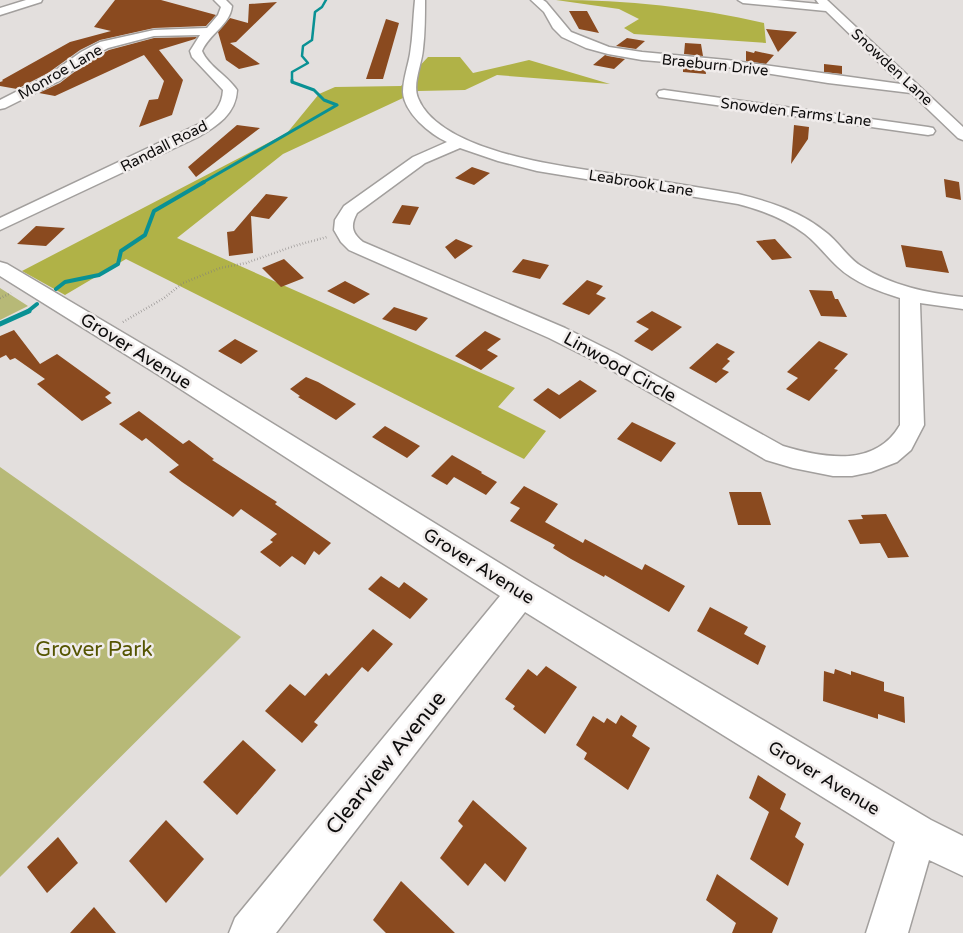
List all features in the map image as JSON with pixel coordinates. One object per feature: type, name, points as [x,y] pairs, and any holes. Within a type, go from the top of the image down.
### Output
[{"type":"street","points":[[0,12],[37,0]]},
{"type":"street","name":"Randall Road","points":[[0,224],[193,134],[216,119],[228,104],[230,97],[226,83],[197,56],[198,44],[227,10],[224,3],[219,0]]},
{"type":"street","name":"Leabrook Lane","points":[[420,0],[418,48],[410,92],[416,108],[433,126],[460,142],[493,155],[532,166],[738,199],[766,206],[810,228],[853,270],[883,285],[910,295],[963,303]]},
{"type":"street","name":"Braeburn Drive","points":[[536,0],[550,11],[557,27],[562,32],[584,43],[613,52],[653,58],[713,62],[829,80],[915,88]]},
{"type":"street","points":[[743,0],[825,4]]},
{"type":"street","name":"Snowden Lane","points":[[825,4],[960,130]]},
{"type":"street","name":"Monroe Lane","points":[[0,105],[54,78],[85,55],[104,45],[154,33],[209,30]]},
{"type":"street","name":"Snowden Farms Lane","points":[[664,94],[928,131]]},
{"type":"street","name":"Linwood Circle","points":[[460,142],[418,160],[350,210],[344,218],[342,226],[348,239],[356,246],[557,333],[609,359],[775,453],[798,461],[844,466],[864,464],[883,458],[898,448],[908,437],[912,425],[910,295]]},
{"type":"street","name":"Grover Avenue","points":[[0,268],[112,336],[521,593],[916,834],[963,856]]},
{"type":"street","name":"Clearview Avenue","points":[[250,933],[521,593]]},
{"type":"street","points":[[887,933],[916,834]]},
{"type":"path","points":[[112,336],[116,327],[127,318],[164,298],[183,283],[220,268],[246,263],[294,246],[323,240]]},
{"type":"green space","points":[[0,288],[28,306],[0,320]]},
{"type":"green space","name":"Grover Park","points":[[0,467],[241,637],[0,877]]},
{"type":"shaded area","points":[[556,0],[609,1],[661,5],[739,17],[764,23],[766,43],[634,34],[624,28],[639,19],[619,9]]},
{"type":"shaded area","points":[[428,57],[460,57],[473,73],[529,60],[610,84],[497,75],[465,90],[418,91],[283,154],[177,238],[515,388],[498,407],[546,431],[524,459],[126,259],[65,295],[22,271],[287,133],[319,94],[335,87],[401,86]]},
{"type":"building","points":[[115,0],[161,0],[216,15],[206,26],[154,28],[100,40],[80,50],[48,73],[17,89],[0,86],[2,80],[70,42],[111,31],[94,27]]},
{"type":"building","points":[[277,2],[236,42],[230,43],[260,64],[239,69],[226,60],[218,32],[230,18],[248,23],[249,4]]},
{"type":"building","points":[[569,11],[587,11],[599,33],[579,29]]},
{"type":"building","points":[[386,19],[399,23],[383,79],[366,79]]},
{"type":"building","points":[[766,29],[797,32],[778,52]]},
{"type":"building","points":[[197,37],[159,50],[183,80],[172,115],[139,127],[149,100],[158,99],[164,81],[144,55],[55,96],[39,93],[60,83],[90,60],[109,50],[154,38]]},
{"type":"building","points":[[627,38],[645,41],[636,49],[616,46]]},
{"type":"building","points":[[685,43],[701,44],[703,56],[684,54]]},
{"type":"building","points":[[746,51],[774,55],[766,64],[746,61]]},
{"type":"building","points":[[605,55],[625,59],[614,69],[593,65]]},
{"type":"building","points":[[824,64],[842,66],[842,74],[824,72]]},
{"type":"building","points":[[683,65],[705,67],[706,74],[683,72]]},
{"type":"building","points":[[237,125],[260,128],[196,177],[188,167]]},
{"type":"building","points":[[794,125],[809,127],[808,139],[791,164]]},
{"type":"building","points":[[472,167],[490,173],[474,185],[455,178]]},
{"type":"building","points":[[944,179],[959,182],[961,200],[946,197]]},
{"type":"building","points":[[266,194],[288,197],[269,219],[251,216],[253,253],[229,256],[227,232],[234,231]]},
{"type":"building","points":[[402,205],[419,207],[410,225],[392,223]]},
{"type":"building","points":[[36,226],[65,228],[46,246],[17,244]]},
{"type":"building","points":[[456,239],[473,246],[455,259],[445,247]]},
{"type":"building","points":[[775,239],[792,258],[772,260],[756,241]]},
{"type":"building","points":[[901,245],[942,251],[949,273],[906,267]]},
{"type":"building","points":[[284,259],[304,278],[281,287],[262,268]]},
{"type":"building","points":[[523,259],[549,265],[540,279],[512,272]]},
{"type":"building","points":[[587,280],[603,286],[596,294],[606,298],[589,315],[562,304]]},
{"type":"building","points":[[345,281],[370,294],[354,304],[327,291]]},
{"type":"building","points":[[809,290],[832,291],[847,317],[821,316]]},
{"type":"building","points":[[394,307],[428,318],[416,331],[382,319]]},
{"type":"building","points":[[652,311],[682,327],[652,351],[634,341],[649,329],[636,322]]},
{"type":"building","points":[[14,330],[40,364],[57,354],[111,393],[105,397],[112,403],[82,421],[37,384],[45,379],[15,358],[10,360],[6,355],[0,358],[0,336]]},
{"type":"building","points":[[485,331],[501,339],[487,350],[498,356],[481,370],[455,356]]},
{"type":"building","points":[[235,339],[258,351],[241,364],[218,351]]},
{"type":"building","points":[[819,341],[848,354],[834,369],[838,370],[809,401],[786,389],[798,378],[787,372]]},
{"type":"building","points":[[717,343],[735,352],[727,359],[730,361],[722,369],[729,372],[716,383],[689,368]]},
{"type":"building","points":[[306,377],[356,404],[336,420],[298,397],[300,396],[290,389]]},
{"type":"building","points":[[580,380],[597,391],[560,419],[533,400],[548,388],[559,395]]},
{"type":"building","points":[[139,411],[183,444],[189,440],[214,459],[212,460],[277,502],[275,504],[331,543],[319,555],[314,551],[305,565],[292,556],[280,567],[260,552],[273,542],[270,540],[277,534],[241,509],[233,517],[182,482],[169,472],[179,465],[146,438],[142,441],[119,424]]},
{"type":"building","points":[[632,422],[676,443],[661,462],[617,439]]},
{"type":"building","points":[[385,426],[420,446],[407,458],[372,437]]},
{"type":"building","points":[[452,455],[497,482],[486,495],[454,477],[447,485],[431,476]]},
{"type":"building","points":[[524,486],[558,504],[545,522],[583,543],[585,539],[642,570],[645,564],[685,586],[669,612],[605,575],[604,577],[571,559],[553,548],[555,545],[510,521],[520,508],[510,503]]},
{"type":"building","points":[[729,492],[761,492],[771,525],[738,525]]},
{"type":"building","points":[[886,514],[909,557],[888,558],[880,543],[860,544],[848,520],[863,519],[861,515]]},
{"type":"building","points":[[381,576],[399,588],[404,582],[428,599],[410,619],[368,589]]},
{"type":"building","points":[[710,607],[748,627],[744,634],[766,646],[758,665],[697,631]]},
{"type":"building","points":[[373,629],[393,644],[368,672],[362,667],[314,722],[318,725],[302,743],[265,711],[290,684],[305,696],[326,673],[329,676]]},
{"type":"building","points":[[546,666],[577,687],[545,734],[513,709],[515,706],[505,699],[528,669],[537,676]]},
{"type":"building","points":[[835,669],[851,675],[851,671],[884,682],[884,691],[904,697],[905,723],[878,714],[878,719],[823,701],[824,671],[834,674]]},
{"type":"building","points":[[621,715],[637,726],[632,736],[650,748],[628,790],[584,759],[587,753],[576,745],[593,716],[604,723],[607,718],[616,724]]},
{"type":"building","points":[[243,740],[276,770],[237,815],[203,782]]},
{"type":"building","points":[[758,775],[786,794],[780,809],[801,823],[795,837],[804,844],[788,886],[750,859],[769,812],[749,798]]},
{"type":"building","points":[[473,800],[527,848],[505,882],[485,863],[468,886],[440,858],[463,826],[458,821]]},
{"type":"building","points":[[166,820],[204,859],[166,903],[129,861]]},
{"type":"building","points":[[58,837],[78,863],[47,893],[27,867]]},
{"type":"building","points":[[717,874],[778,918],[772,933],[732,933],[736,923],[706,900]]},
{"type":"building","points":[[401,881],[455,933],[386,933],[373,920]]},
{"type":"building","points":[[94,907],[116,933],[70,933]]},
{"type":"waterway","points":[[202,183],[337,105],[324,100],[314,90],[292,82],[292,72],[308,63],[302,56],[303,46],[312,40],[315,12],[322,7],[326,0]]},
{"type":"waterway","points":[[56,289],[65,282],[99,275],[118,264],[121,251],[145,235],[154,211],[204,182]]},
{"type":"waterway","points":[[27,312],[37,304]]},
{"type":"waterway","points":[[0,324],[27,312]]}]
